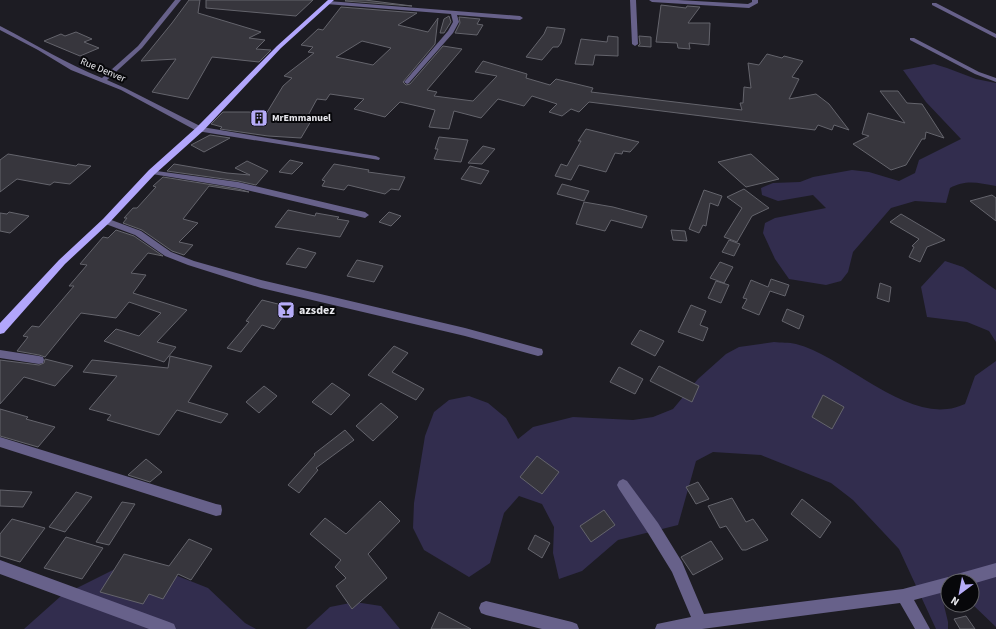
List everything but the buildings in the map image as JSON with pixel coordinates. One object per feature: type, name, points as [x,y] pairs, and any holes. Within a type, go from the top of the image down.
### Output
[{"type":"main road","points":[[0,330],[62,262],[106,221],[152,172],[200,129],[279,47],[329,2]]},
{"type":"street","points":[[102,80],[140,47],[178,0]]},
{"type":"street","points":[[633,0],[635,44]]},
{"type":"street","points":[[652,0],[750,6],[755,3],[755,0]]},
{"type":"street","points":[[329,2],[415,9],[454,14],[520,18]]},
{"type":"street","points":[[934,4],[996,36]]},
{"type":"street","points":[[407,82],[451,32],[456,22],[454,14]]},
{"type":"street","name":"Rue Denver","points":[[0,28],[40,49],[73,69],[123,89],[200,129],[244,135],[376,158]]},
{"type":"street","points":[[912,38],[977,73],[996,80]]},
{"type":"street","points":[[152,172],[245,187],[365,215]]},
{"type":"street","points":[[106,221],[138,233],[168,254],[198,265],[261,284],[465,332],[538,352]]},
{"type":"street","points":[[0,354],[39,360]]},
{"type":"street","points":[[0,442],[216,510]]},
{"type":"street","points":[[623,485],[653,528],[677,567],[700,622]]},
{"type":"street","points":[[0,567],[86,597],[169,629]]},
{"type":"street","points":[[980,575],[996,570]]},
{"type":"street","points":[[662,629],[700,622],[903,596],[940,586]]},
{"type":"street","points":[[903,596],[923,629]]},
{"type":"street","points":[[486,608],[572,629]]},
{"type":"shaded area","points":[[934,64],[976,79],[996,83],[996,186],[973,182],[962,183],[950,188],[946,203],[915,201],[891,208],[853,252],[848,272],[841,281],[826,285],[789,279],[775,259],[763,233],[765,223],[775,218],[826,208],[813,195],[778,201],[762,195],[761,188],[773,183],[800,182],[813,177],[852,170],[869,172],[899,181],[915,173],[919,160],[961,139],[926,102],[903,70]]},
{"type":"shaded area","points":[[945,261],[963,267],[996,290],[996,342],[989,331],[967,322],[927,317],[921,287]]},
{"type":"shaded area","points":[[774,342],[793,343],[814,350],[890,394],[910,403],[929,408],[949,409],[965,404],[975,376],[996,361],[996,627],[980,612],[980,573],[940,573],[940,613],[946,613],[948,629],[936,629],[899,549],[853,500],[831,483],[761,455],[713,452],[696,461],[678,525],[618,540],[582,571],[559,579],[553,553],[554,527],[542,504],[519,496],[504,513],[490,563],[469,577],[424,550],[413,528],[414,503],[425,436],[434,412],[449,400],[469,396],[488,403],[506,418],[518,439],[533,427],[573,417],[633,420],[653,417],[673,409],[698,379],[726,354],[739,347]]},
{"type":"shaded area","points":[[117,568],[165,571],[208,588],[245,623],[256,629],[24,629],[61,596]]},
{"type":"shaded area","points":[[355,602],[381,606],[400,629],[306,629],[330,607]]},
{"type":"place","name":"MrEmmanuel","points":[[259,118]]},
{"type":"place","name":"azsdez","points":[[286,310]]}]
